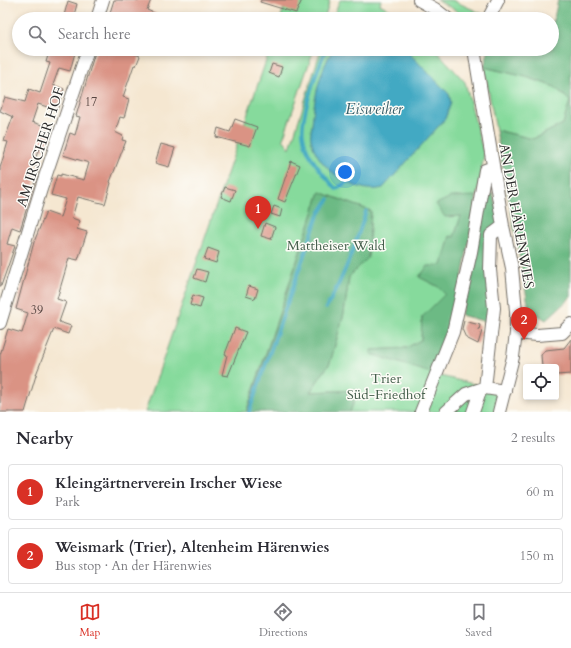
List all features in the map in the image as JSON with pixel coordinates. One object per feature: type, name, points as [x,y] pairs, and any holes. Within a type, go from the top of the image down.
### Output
[{"type":"street","points":[[99,12],[103,0]]},
{"type":"street","points":[[419,0],[439,12]]},
{"type":"street","points":[[492,12],[498,0]]},
{"type":"street","name":"AM IRSCHER HOF","points":[[0,323],[41,189],[86,56]]},
{"type":"street","name":"AN DER HÄRENWIES","points":[[475,56],[503,226],[512,268],[516,311],[516,333],[505,391],[499,412]]},
{"type":"street","points":[[421,412],[453,332],[471,252],[484,170],[493,167]]},
{"type":"street","points":[[473,412],[483,389],[494,308],[490,270],[491,235],[503,226]]},
{"type":"street","points":[[516,333],[537,335],[562,333],[571,324]]},
{"type":"street","points":[[446,412],[466,394],[483,389],[505,391]]},
{"type":"green space","points":[[287,0],[330,0],[326,12],[283,12]]},
{"type":"green space","points":[[340,0],[381,0],[380,4],[393,12],[335,12]]},
{"type":"green space","points":[[437,0],[452,0],[478,12],[457,11]]},
{"type":"green space","points":[[558,0],[571,0],[571,297],[546,320],[529,309],[496,130],[533,139],[563,124],[570,101],[555,87],[526,77],[484,67],[487,56],[559,56],[559,12],[555,12]]},
{"type":"green space","name":"Trier Süd-Friedhof","points":[[268,56],[312,56],[283,139],[290,148],[319,56],[441,56],[465,82],[484,155],[477,196],[461,216],[454,237],[450,236],[442,265],[419,276],[437,286],[445,294],[422,317],[421,340],[406,348],[372,350],[436,375],[478,385],[499,394],[496,412],[350,412],[358,390],[310,392],[330,363],[344,313],[349,277],[368,258],[371,211],[320,192],[246,412],[145,412]]},
{"type":"green space","points":[[484,67],[526,77],[555,87],[570,101],[563,124],[533,139],[496,130]]},
{"type":"green space","name":"Mattheiser Wald","points":[[320,192],[371,211],[368,258],[349,277],[344,313],[330,363],[310,392],[358,390],[350,412],[247,412]]},
{"type":"green space","points":[[493,193],[500,224],[488,232],[490,323],[461,315],[484,196]]},
{"type":"green space","points":[[477,196],[457,306],[434,374],[371,354],[371,350],[406,348],[421,340],[422,317],[445,294],[437,286],[419,277],[428,266],[442,265],[450,236],[454,237],[461,216],[445,217],[436,204],[451,197]]},
{"type":"water","name":"Eisweiher","points":[[329,56],[412,56],[449,94],[451,103],[445,119],[383,188],[363,188],[343,180],[323,163],[313,146],[311,135],[314,105],[321,76]]},
{"type":"building","points":[[114,0],[151,0],[147,10],[152,12],[110,12]]},
{"type":"building","points":[[261,0],[302,0],[296,12],[260,2]]},
{"type":"building","points":[[68,1],[77,4],[75,12],[65,12]]},
{"type":"building","points":[[48,56],[74,56],[70,71],[59,68],[53,85],[64,89],[57,110],[38,104],[32,122],[52,128],[45,150],[39,148],[33,166],[39,168],[20,230],[12,227],[7,244],[15,246],[0,286],[0,168],[8,142],[4,141],[13,117],[0,111],[5,97],[25,102],[29,89],[40,93],[50,63],[46,62]]},
{"type":"building","points":[[94,56],[140,56],[136,66],[134,65],[123,97],[129,99],[124,118],[120,117],[115,132],[123,136],[122,140],[126,141],[110,182],[105,204],[78,197],[72,218],[80,221],[77,229],[87,232],[78,260],[69,258],[57,299],[66,302],[59,322],[71,326],[68,334],[54,329],[37,372],[25,412],[0,412],[0,355],[8,329],[22,333],[28,313],[16,309],[34,242],[46,212],[60,217],[66,199],[51,195],[57,175],[61,176],[61,174],[84,180],[89,163],[63,155],[70,133],[75,135],[80,117],[76,116]]},
{"type":"building","points":[[272,64],[282,67],[279,77],[269,73]]},
{"type":"building","points":[[235,119],[257,127],[250,146],[216,137],[218,128],[230,132]]},
{"type":"building","points":[[161,144],[175,148],[169,167],[155,163]]},
{"type":"building","points":[[291,161],[300,165],[285,202],[278,199]]},
{"type":"building","points":[[225,187],[235,190],[231,201],[221,197]]},
{"type":"building","points":[[274,206],[282,209],[280,217],[271,214]]},
{"type":"building","points":[[265,223],[275,227],[271,239],[261,236]]},
{"type":"building","points":[[208,248],[219,252],[216,263],[204,259]]},
{"type":"building","points":[[197,269],[208,272],[205,282],[194,278]]},
{"type":"building","points":[[249,286],[258,289],[255,299],[246,296]]},
{"type":"building","points":[[193,295],[203,298],[200,308],[190,305]]},
{"type":"building","points":[[464,321],[480,325],[479,330],[482,331],[478,344],[466,338],[462,329]]},
{"type":"building","points":[[235,328],[246,332],[228,376],[222,375],[227,355],[225,354]]},
{"type":"building","points":[[571,339],[571,374],[559,375],[559,364],[542,364],[541,355],[545,350],[564,348]]},
{"type":"waterway","points":[[323,56],[307,103],[303,125],[304,142],[320,171],[336,189],[347,182]]},
{"type":"waterway","points":[[249,412],[318,216],[329,199]]},
{"type":"waterway","points":[[326,308],[349,261],[366,211]]},
{"type":"place","name":"Kleingärtnerverein Irscher Wiese","points":[[258,229]]},
{"type":"place","name":"Weismark (Trier), Altenheim Härenwies","points":[[524,340]]}]
